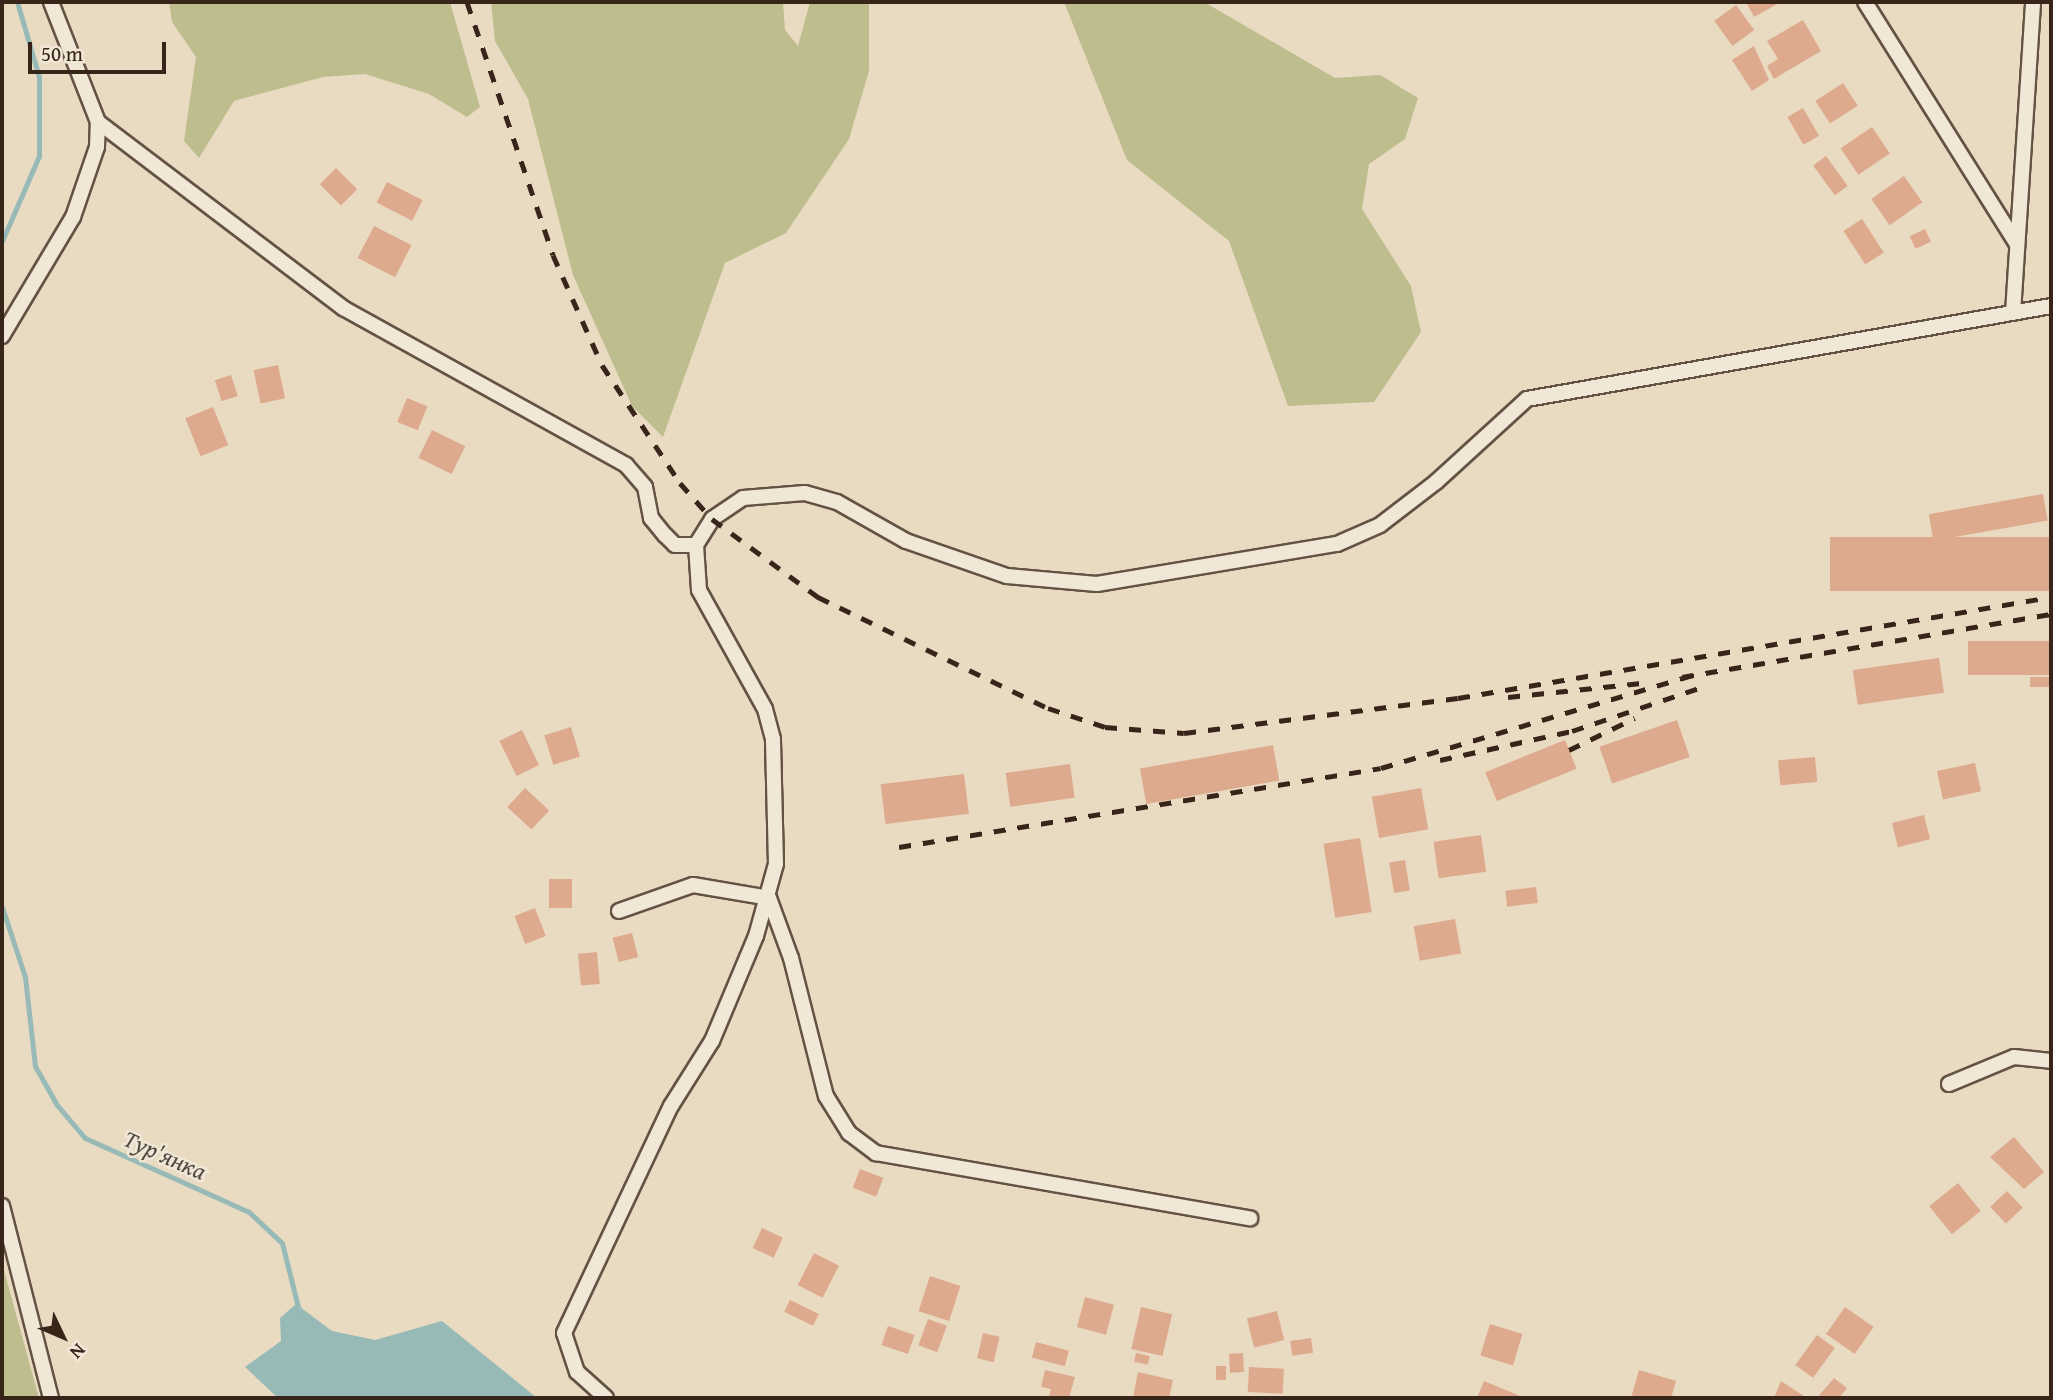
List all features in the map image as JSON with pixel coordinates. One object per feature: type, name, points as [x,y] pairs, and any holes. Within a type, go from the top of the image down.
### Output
[{"type":"street","points":[[2,336],[73,217],[97,147],[98,122],[51,2]]},
{"type":"street","points":[[1865,2],[2017,244]]},
{"type":"street","points":[[2013,313],[2034,2]]},
{"type":"street","points":[[98,122],[343,308],[626,465],[645,487],[652,518],[665,535],[675,545],[696,545]]},
{"type":"street","points":[[606,1398],[577,1371],[564,1333],[671,1106],[712,1041],[769,898],[776,864],[773,739],[751,679],[699,590],[696,545],[712,519],[743,498],[771,491],[836,502],[906,541],[1007,576],[1054,584],[1097,584],[1337,544],[1380,525],[1437,482],[1527,399],[2051,306]]},
{"type":"street","points":[[620,911],[693,886],[769,898]]},
{"type":"street","points":[[769,898],[791,958],[826,1096],[849,1133],[876,1153],[1250,1218]]},
{"type":"street","points":[[1950,1084],[2014,1057],[2051,1061]]},
{"type":"street","points":[[2,1206],[51,1398]]},
{"type":"shaded area","points":[[169,2],[450,2],[480,107],[467,117],[429,94],[365,74],[323,77],[234,101],[199,158],[184,141],[196,57],[172,22]]},
{"type":"shaded area","points":[[491,2],[783,2],[785,30],[798,46],[810,2],[869,2],[869,71],[849,139],[786,233],[725,263],[663,437],[632,406],[573,275],[528,99],[495,41]]},
{"type":"shaded area","points":[[1064,2],[1204,2],[1335,78],[1380,75],[1418,98],[1405,139],[1369,164],[1362,209],[1411,286],[1421,332],[1374,402],[1288,406],[1229,241],[1127,160]]},
{"type":"shaded area","points":[[2,1263],[39,1398],[2,1398]]},
{"type":"water","points":[[296,1304],[332,1331],[375,1340],[442,1321],[537,1398],[278,1398],[245,1367],[281,1341],[280,1318]]},
{"type":"building","points":[[1746,2],[1781,2],[1754,17]]},
{"type":"building","points":[[1736,5],[1754,30],[1732,46],[1714,21]]},
{"type":"building","points":[[1803,20],[1821,51],[1774,79],[1767,66],[1778,59],[1767,41]]},
{"type":"building","points":[[1754,46],[1769,80],[1752,91],[1732,60]]},
{"type":"building","points":[[1843,83],[1858,106],[1830,124],[1815,101]]},
{"type":"building","points":[[1803,108],[1819,136],[1803,145],[1787,117]]},
{"type":"building","points":[[1872,127],[1890,154],[1858,175],[1840,148]]},
{"type":"building","points":[[1826,156],[1848,186],[1835,195],[1813,165]]},
{"type":"building","points":[[336,168],[357,189],[341,205],[320,184]]},
{"type":"building","points":[[1904,176],[1922,202],[1890,225],[1871,199]]},
{"type":"building","points":[[387,182],[423,200],[412,221],[377,202]]},
{"type":"building","points":[[1862,219],[1884,253],[1865,265],[1844,231]]},
{"type":"building","points":[[374,226],[411,245],[395,277],[358,258]]},
{"type":"building","points":[[1925,229],[1931,242],[1916,249],[1910,236]]},
{"type":"building","points":[[278,365],[285,398],[261,403],[254,370]]},
{"type":"building","points":[[231,375],[238,396],[222,401],[215,380]]},
{"type":"building","points":[[407,398],[427,406],[418,430],[397,422]]},
{"type":"building","points":[[213,407],[228,445],[201,456],[185,418]]},
{"type":"building","points":[[432,430],[465,446],[452,474],[418,458]]},
{"type":"building","points":[[2043,494],[2048,521],[1933,541],[1929,514]]},
{"type":"building","points":[[1830,537],[2051,537],[2051,591],[1830,591]]},
{"type":"building","points":[[1968,641],[2051,641],[2051,675],[1968,675]]},
{"type":"building","points":[[1939,658],[1944,693],[1858,705],[1853,670]]},
{"type":"building","points":[[2030,677],[2051,677],[2051,687],[2030,687]]},
{"type":"building","points":[[1677,720],[1690,757],[1612,784],[1599,747]]},
{"type":"building","points":[[571,727],[580,757],[553,765],[544,735]]},
{"type":"building","points":[[522,730],[539,765],[517,776],[500,741]]},
{"type":"building","points":[[1565,740],[1577,769],[1497,801],[1485,772]]},
{"type":"building","points":[[1273,745],[1279,780],[1146,804],[1140,768]]},
{"type":"building","points":[[1815,757],[1817,782],[1780,785],[1778,760]]},
{"type":"building","points":[[1975,763],[1981,791],[1943,799],[1937,771]]},
{"type":"building","points":[[1070,764],[1075,798],[1010,807],[1006,773]]},
{"type":"building","points":[[964,774],[969,814],[886,824],[881,784]]},
{"type":"building","points":[[525,788],[549,811],[531,830],[507,807]]},
{"type":"building","points":[[1421,788],[1428,829],[1379,838],[1372,797]]},
{"type":"building","points":[[1924,815],[1930,839],[1898,847],[1892,823]]},
{"type":"building","points":[[1481,835],[1486,872],[1439,878],[1433,842]]},
{"type":"building","points":[[1360,838],[1372,912],[1335,918],[1323,844]]},
{"type":"building","points":[[1405,860],[1410,891],[1394,893],[1389,863]]},
{"type":"building","points":[[549,879],[572,879],[572,908],[549,908]]},
{"type":"building","points":[[1536,887],[1538,903],[1507,907],[1505,891]]},
{"type":"building","points":[[535,908],[546,936],[525,944],[514,916]]},
{"type":"building","points":[[1455,919],[1461,953],[1420,961],[1414,926]]},
{"type":"building","points":[[632,933],[638,957],[619,962],[613,938]]},
{"type":"building","points":[[597,952],[600,984],[581,986],[578,954]]},
{"type":"building","points":[[2014,1137],[2044,1172],[2024,1189],[1990,1157]]},
{"type":"building","points":[[860,1169],[883,1178],[876,1197],[853,1188]]},
{"type":"building","points":[[1958,1183],[1981,1211],[1952,1234],[1929,1206]]},
{"type":"building","points":[[2007,1191],[2023,1208],[2006,1224],[1990,1207]]},
{"type":"building","points":[[762,1228],[783,1238],[774,1258],[753,1248]]},
{"type":"building","points":[[814,1253],[839,1266],[823,1298],[798,1285]]},
{"type":"building","points":[[930,1276],[960,1286],[949,1321],[919,1311]]},
{"type":"building","points":[[1085,1297],[1114,1305],[1106,1335],[1077,1327]]},
{"type":"building","points":[[790,1300],[819,1314],[813,1326],[784,1312]]},
{"type":"building","points":[[1141,1307],[1172,1314],[1163,1356],[1131,1349]]},
{"type":"building","points":[[1845,1307],[1874,1327],[1855,1354],[1826,1334]]},
{"type":"building","points":[[1277,1311],[1284,1340],[1254,1348],[1247,1318]]},
{"type":"building","points":[[928,1319],[947,1326],[937,1352],[918,1345]]},
{"type":"building","points":[[1490,1324],[1523,1334],[1513,1365],[1480,1356]]},
{"type":"building","points":[[888,1326],[914,1335],[908,1354],[881,1345]]},
{"type":"building","points":[[983,1333],[1000,1337],[994,1362],[977,1358]]},
{"type":"building","points":[[1817,1335],[1835,1348],[1813,1378],[1795,1365]]},
{"type":"building","points":[[1311,1338],[1313,1353],[1292,1356],[1290,1341]]},
{"type":"building","points":[[1036,1342],[1069,1351],[1065,1366],[1032,1357]]},
{"type":"building","points":[[1136,1353],[1150,1356],[1148,1365],[1134,1362]]},
{"type":"building","points":[[1243,1353],[1244,1372],[1230,1373],[1229,1354]]},
{"type":"building","points":[[1216,1366],[1226,1366],[1226,1380],[1216,1380]]},
{"type":"building","points":[[1249,1367],[1284,1369],[1283,1394],[1248,1392]]},
{"type":"building","points":[[1045,1370],[1075,1377],[1069,1398],[1049,1396],[1051,1389],[1041,1387]]},
{"type":"building","points":[[1639,1370],[1676,1381],[1671,1398],[1631,1398]]},
{"type":"building","points":[[1138,1372],[1173,1380],[1169,1398],[1133,1398]]},
{"type":"building","points":[[1834,1378],[1847,1388],[1839,1398],[1817,1398]]},
{"type":"building","points":[[1484,1381],[1525,1398],[1477,1398]]},
{"type":"building","points":[[1781,1381],[1807,1398],[1774,1398]]},
{"type":"waterway","name":"Тур'янка","points":[[2,241],[39,156],[39,77],[17,2]]},
{"type":"waterway","name":"Тур'янка","points":[[2,907],[25,977],[35,1066],[57,1105],[85,1138],[249,1212],[282,1243],[299,1311]]},
{"type":"railway","points":[[467,2],[553,255],[602,365],[680,483],[712,519],[818,597],[1048,708],[1105,727],[1184,733],[1458,698],[2051,597]]},
{"type":"railway","points":[[1682,677],[2051,614]]},
{"type":"railway","points":[[899,847],[1381,768],[1692,675]]},
{"type":"railway","points":[[1508,697],[1641,683]]},
{"type":"railway","points":[[1440,760],[1572,731],[1705,686]]},
{"type":"railway","points":[[1569,750],[1635,718]]}]
